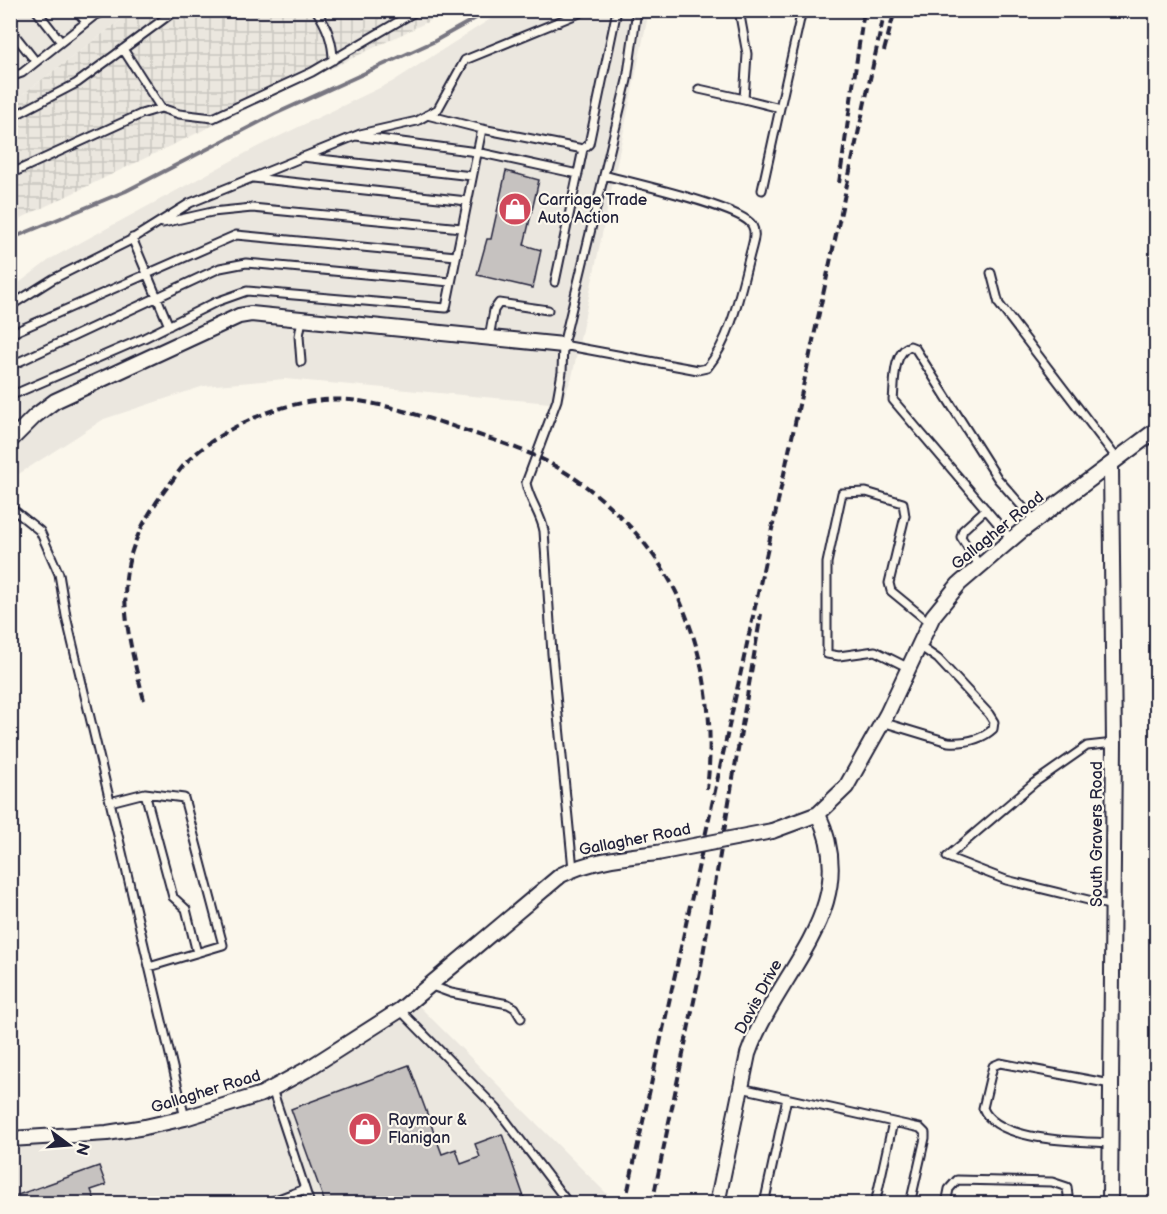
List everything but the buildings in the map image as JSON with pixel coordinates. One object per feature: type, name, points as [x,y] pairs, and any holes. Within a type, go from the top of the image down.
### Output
[{"type":"street","points":[[10,441],[35,416],[56,401],[239,316],[251,314],[563,345]]},
{"type":"street","name":"Gallagher Road","points":[[10,1139],[107,1133],[185,1118],[272,1089],[400,1010],[561,875],[573,869],[772,831],[818,814],[846,787],[882,722],[930,623],[959,584],[1011,539],[1156,430]]},
{"type":"street","name":"South Gravers Road","points":[[1110,1203],[1114,462]]},
{"type":"street","name":"Davis Drive","points":[[717,1203],[741,1088],[757,1030],[815,929],[829,898],[833,866],[828,836],[818,814]]},
{"type":"lane","points":[[36,10],[61,42]]},
{"type":"lane","points":[[76,10],[86,22]]},
{"type":"lane","points":[[10,76],[22,73],[86,22],[108,10]]},
{"type":"lane","points":[[10,118],[77,83],[176,10]]},
{"type":"lane","points":[[316,10],[325,23],[333,48],[333,60]]},
{"type":"lane","points":[[10,174],[141,114],[161,108],[179,114],[213,118],[333,60],[418,10]]},
{"type":"lane","points":[[10,306],[53,279],[132,238],[190,203],[354,136],[417,121],[438,109],[465,60],[587,10]]},
{"type":"lane","points":[[555,282],[583,149],[589,144],[617,10]]},
{"type":"lane","points":[[573,869],[552,654],[544,531],[540,513],[528,492],[526,483],[557,400],[562,372],[563,345],[627,80],[637,10]]},
{"type":"lane","points":[[740,10],[747,54],[744,99]]},
{"type":"lane","points":[[762,190],[802,10]]},
{"type":"lane","points":[[10,29],[36,62]]},
{"type":"lane","points":[[123,49],[161,108]]},
{"type":"lane","points":[[699,89],[780,108]]},
{"type":"lane","points":[[427,115],[482,129],[583,149]]},
{"type":"lane","points":[[10,396],[169,326],[216,302],[247,291],[446,308],[482,129]]},
{"type":"lane","points":[[354,136],[477,152],[578,174]]},
{"type":"lane","points":[[300,157],[472,176]]},
{"type":"lane","points":[[563,345],[698,370],[707,368],[716,357],[725,338],[752,248],[755,235],[753,226],[746,218],[703,202],[604,175]]},
{"type":"lane","points":[[250,177],[467,201]]},
{"type":"lane","points":[[157,224],[252,208],[462,228]]},
{"type":"lane","points":[[10,334],[236,236],[456,256]]},
{"type":"lane","points":[[132,238],[169,326]]},
{"type":"lane","points":[[10,366],[220,268],[246,263],[450,282]]},
{"type":"lane","points":[[991,273],[999,304],[1114,462]]},
{"type":"lane","points":[[489,338],[494,310],[499,303],[548,310]]},
{"type":"lane","points":[[302,319],[299,336],[302,362]]},
{"type":"lane","points":[[1011,539],[893,400],[898,356],[903,349],[910,346],[915,348],[998,479],[1035,521]]},
{"type":"lane","points":[[907,667],[875,651],[839,656],[827,654],[827,563],[842,493],[866,492],[903,503],[905,516],[889,583],[891,591],[930,623]]},
{"type":"lane","points":[[10,507],[40,531],[59,574],[66,616],[185,1118]]},
{"type":"lane","points":[[979,565],[961,537],[963,530],[986,509]]},
{"type":"lane","points":[[882,722],[948,742],[959,743],[987,734],[993,729],[993,722],[989,714],[938,658],[918,645]]},
{"type":"lane","points":[[1113,906],[1006,880],[947,857],[1034,783],[1069,758],[1087,746],[1114,743]]},
{"type":"lane","points":[[110,802],[145,793],[184,798],[223,945],[149,967]]},
{"type":"lane","points":[[145,793],[173,897],[186,909],[197,953]]},
{"type":"lane","points":[[429,985],[451,993],[508,1004],[515,1008],[521,1018]]},
{"type":"lane","points":[[400,1010],[497,1109],[569,1203]]},
{"type":"lane","points":[[1111,1084],[1000,1063],[993,1065],[983,1108],[992,1123],[1033,1137],[1111,1143]]},
{"type":"lane","points":[[741,1088],[920,1128],[925,1133],[910,1203]]},
{"type":"lane","points":[[272,1089],[310,1203]]},
{"type":"lane","points":[[764,1203],[787,1098]]},
{"type":"lane","points":[[875,1203],[893,1122]]},
{"type":"lane","points":[[946,1203],[949,1189],[957,1180],[1052,1182],[1067,1186],[1069,1203]]},
{"type":"lane","points":[[265,1203],[305,1189]]},
{"type":"shaded area","points":[[11,11],[133,11],[11,103]]},
{"type":"shaded area","points":[[133,11],[450,11],[11,223],[11,103]]},
{"type":"shaded area","points":[[503,11],[649,11],[572,377],[561,404],[285,379],[204,386],[104,419],[11,479],[11,289],[52,258],[257,147],[392,82]]},
{"type":"shaded area","points":[[412,999],[610,1197],[608,1204],[11,1204],[11,1139],[145,1127],[262,1094]]},
{"type":"waterway","points":[[10,239],[126,191],[275,114],[433,42],[490,10]]},
{"type":"railway","points":[[839,183],[864,10]]},
{"type":"railway","points":[[625,1204],[885,10]]},
{"type":"railway","points":[[884,51],[895,10]]},
{"type":"railway","points":[[144,700],[127,624],[125,593],[128,565],[141,528],[180,470],[209,443],[229,430],[272,411],[319,400],[365,402],[439,422],[537,457],[577,480],[594,493],[611,507],[641,539],[676,592],[701,664],[710,739],[707,789]]},
{"type":"railway","points":[[652,1204],[700,972],[761,614]]},
{"type":"place","name":"Carriage Trade Auto Action","points":[[515,209]]},
{"type":"place","name":"Raymour & Flanigan","points":[[365,1129]]}]
